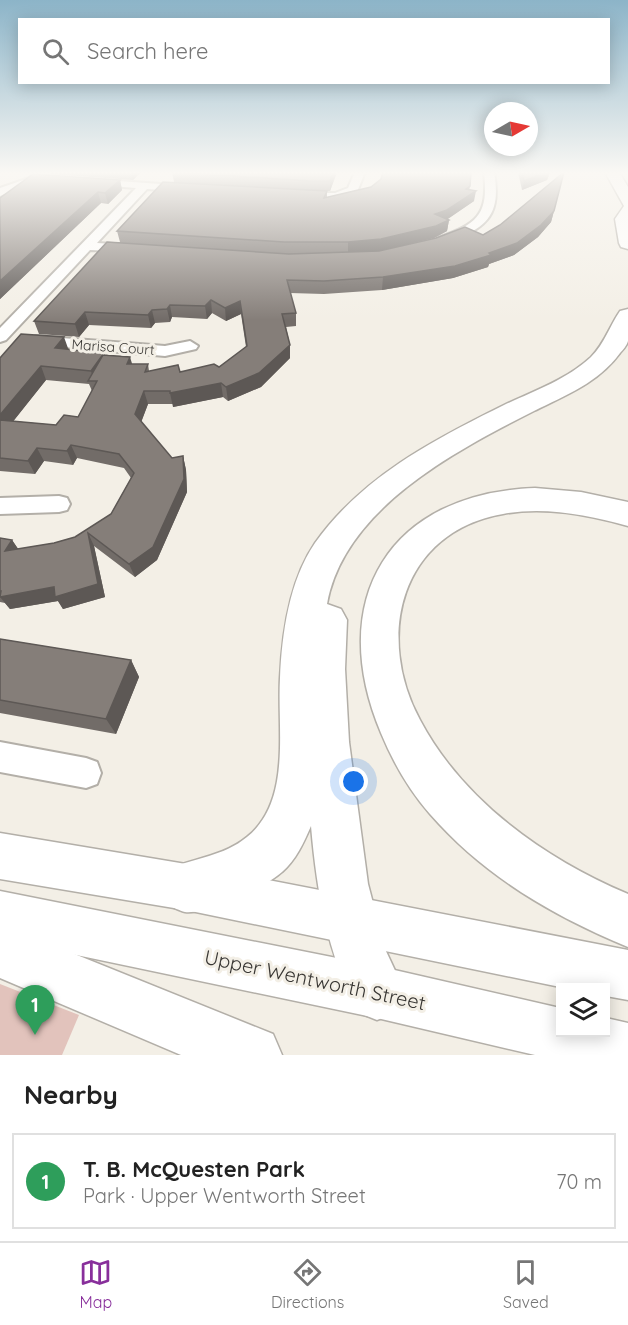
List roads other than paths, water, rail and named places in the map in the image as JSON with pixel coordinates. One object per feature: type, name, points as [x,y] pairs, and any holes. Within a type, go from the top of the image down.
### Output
[{"type":"highway","points":[[624,221],[628,243]]},
{"type":"highway","points":[[186,887],[241,871],[257,861],[274,845],[293,815],[300,786],[302,756],[300,688],[302,649],[313,584],[327,554],[368,506],[400,476],[436,452],[558,390],[593,369],[622,336],[628,316]]},
{"type":"highway","points":[[628,514],[565,500],[535,499],[501,502],[473,509],[448,520],[411,549],[387,593],[379,625],[380,660],[389,699],[405,737],[430,777],[472,823],[521,863],[565,891],[628,921]]},
{"type":"highway","points":[[368,506],[338,576],[329,607],[324,656],[324,708],[349,921],[363,968],[377,992]]},
{"type":"highway","points":[[0,951],[252,1055]]},
{"type":"main road","points":[[0,856],[186,887],[628,975]]},
{"type":"main road","name":"Upper Wentworth Street","points":[[0,915],[377,992],[628,1050]]},
{"type":"street","points":[[0,337],[110,221]]},
{"type":"street","points":[[433,244],[454,237],[480,221]]},
{"type":"street","points":[[86,246],[146,250]]},
{"type":"street","name":"Marisa Court","points":[[0,337],[165,351],[190,346]]},
{"type":"street","points":[[0,506],[59,504]]},
{"type":"street","points":[[0,758],[86,772]]},
{"type":"place","name":"T. B. McQuesten Park","points":[[35,1035]]}]
